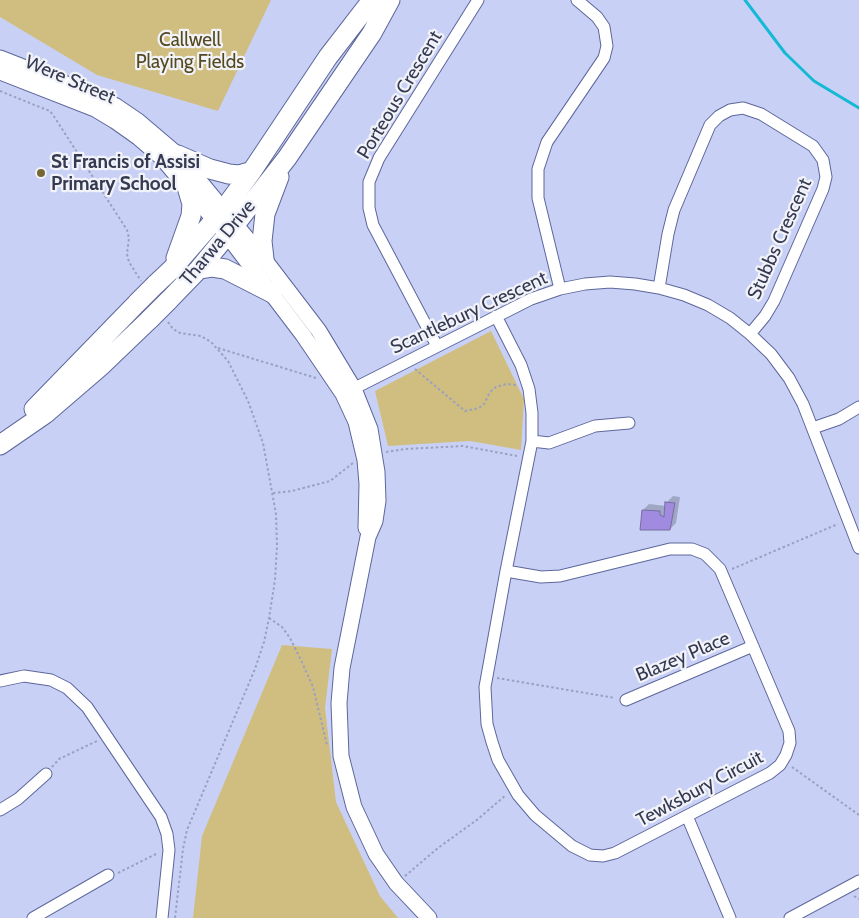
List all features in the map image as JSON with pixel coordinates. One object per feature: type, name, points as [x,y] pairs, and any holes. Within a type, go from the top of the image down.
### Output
[{"type":"main road","name":"Tharwa Drive","points":[[0,440],[36,407],[146,291],[172,268],[219,215],[252,171],[328,57],[372,0]]},
{"type":"main road","name":"Tharwa Drive","points":[[0,445],[44,414],[161,313],[231,230],[287,158],[372,33],[390,0]]},
{"type":"main road","points":[[178,155],[210,169],[228,174],[239,175],[252,171]]},
{"type":"main road","points":[[264,259],[262,240],[265,214],[287,158]]},
{"type":"main road","points":[[172,268],[190,216],[192,204],[187,187]]},
{"type":"main road","points":[[199,269],[212,267],[225,269],[272,293]]},
{"type":"street","name":"Porteous Crescent","points":[[437,346],[373,225],[368,208],[370,182],[379,158],[478,0]]},
{"type":"street","points":[[560,289],[538,198],[538,169],[547,142],[604,58],[607,46],[604,27],[597,17],[577,0]]},
{"type":"street","name":"Were Street","points":[[0,58],[89,93],[116,106],[138,120],[178,155],[219,215]]},
{"type":"street","name":"Were Street","points":[[0,72],[95,109],[115,120],[140,138],[161,157],[187,187],[219,215]]},
{"type":"street","name":"Stubbs Crescent","points":[[659,288],[674,210],[710,125],[719,116],[730,110],[743,108],[761,114],[812,146],[823,160],[826,177],[823,189],[774,301],[765,316],[750,334]]},
{"type":"street","points":[[219,215],[332,377],[349,391]]},
{"type":"street","points":[[231,230],[264,259],[319,331],[349,391],[356,422],[370,459],[367,484],[366,526],[368,537],[342,668],[338,712],[341,756],[354,807],[376,854],[407,897],[429,918]]},
{"type":"street","name":"Scantlebury Crescent","points":[[349,391],[531,299],[560,289],[610,282],[659,288],[684,295],[708,305],[730,318],[771,354],[789,378],[813,428],[859,548]]},
{"type":"street","name":"Tewksbury Circuit","points":[[496,316],[521,365],[529,390],[532,413],[532,442],[506,571],[488,665],[485,688],[485,706],[492,742],[498,760],[515,790],[535,815],[572,846],[590,854],[603,856],[616,853],[770,773],[780,765],[790,743],[789,731],[722,573],[705,554],[685,548],[670,549],[560,576],[541,577],[506,571]]},
{"type":"street","points":[[813,428],[839,419],[859,407]]},
{"type":"street","points":[[532,442],[549,443],[595,426],[629,423]]},
{"type":"street","name":"Blazey Place","points":[[626,700],[753,646]]},
{"type":"street","points":[[0,681],[24,676],[51,680],[67,688],[87,707],[161,817],[167,834],[169,850],[162,918]]},
{"type":"street","points":[[0,810],[18,799],[46,774]]},
{"type":"street","points":[[687,816],[730,918]]},
{"type":"street","points":[[33,918],[108,875]]},
{"type":"street","points":[[790,918],[859,881]]},
{"type":"path","points":[[0,91],[50,111],[56,118],[127,230],[129,262],[146,291]]},
{"type":"path","points":[[161,313],[173,329],[180,333],[201,336],[218,348],[228,361],[248,401],[263,443],[276,514],[277,546],[270,618],[255,669],[187,830],[175,918]]},
{"type":"path","points":[[218,348],[321,379],[328,380],[332,377]]},
{"type":"path","points":[[409,360],[411,366],[465,411],[479,408],[484,404],[490,392],[496,387],[506,384],[516,385],[523,388],[524,391],[529,390]]},
{"type":"path","points":[[273,493],[292,491],[330,481],[348,465],[357,461],[382,458],[382,452],[463,446],[529,458]]},
{"type":"path","points":[[722,573],[848,520]]},
{"type":"path","points":[[492,677],[626,700]]},
{"type":"path","points":[[46,774],[59,759],[101,739]]},
{"type":"path","points":[[787,764],[859,815]]},
{"type":"path","points":[[409,882],[404,876],[507,794],[515,790]]},
{"type":"path","points":[[108,875],[120,873],[163,851]]},
{"type":"green space","name":"Callwell Playing Fields","points":[[0,0],[271,0],[218,111],[97,75],[0,17]]},
{"type":"green space","points":[[491,331],[524,399],[521,450],[470,441],[388,446],[375,391]]},
{"type":"green space","points":[[282,645],[332,649],[325,708],[336,802],[380,896],[398,918],[193,918],[202,836]]},
{"type":"building","points":[[665,502],[675,503],[670,530],[640,530],[642,510],[660,511],[660,515],[664,517]]},
{"type":"waterway","points":[[745,0],[785,53],[814,81],[859,108]]},
{"type":"place","name":"St Francis of Assisi Primary School","points":[[41,173]]}]
